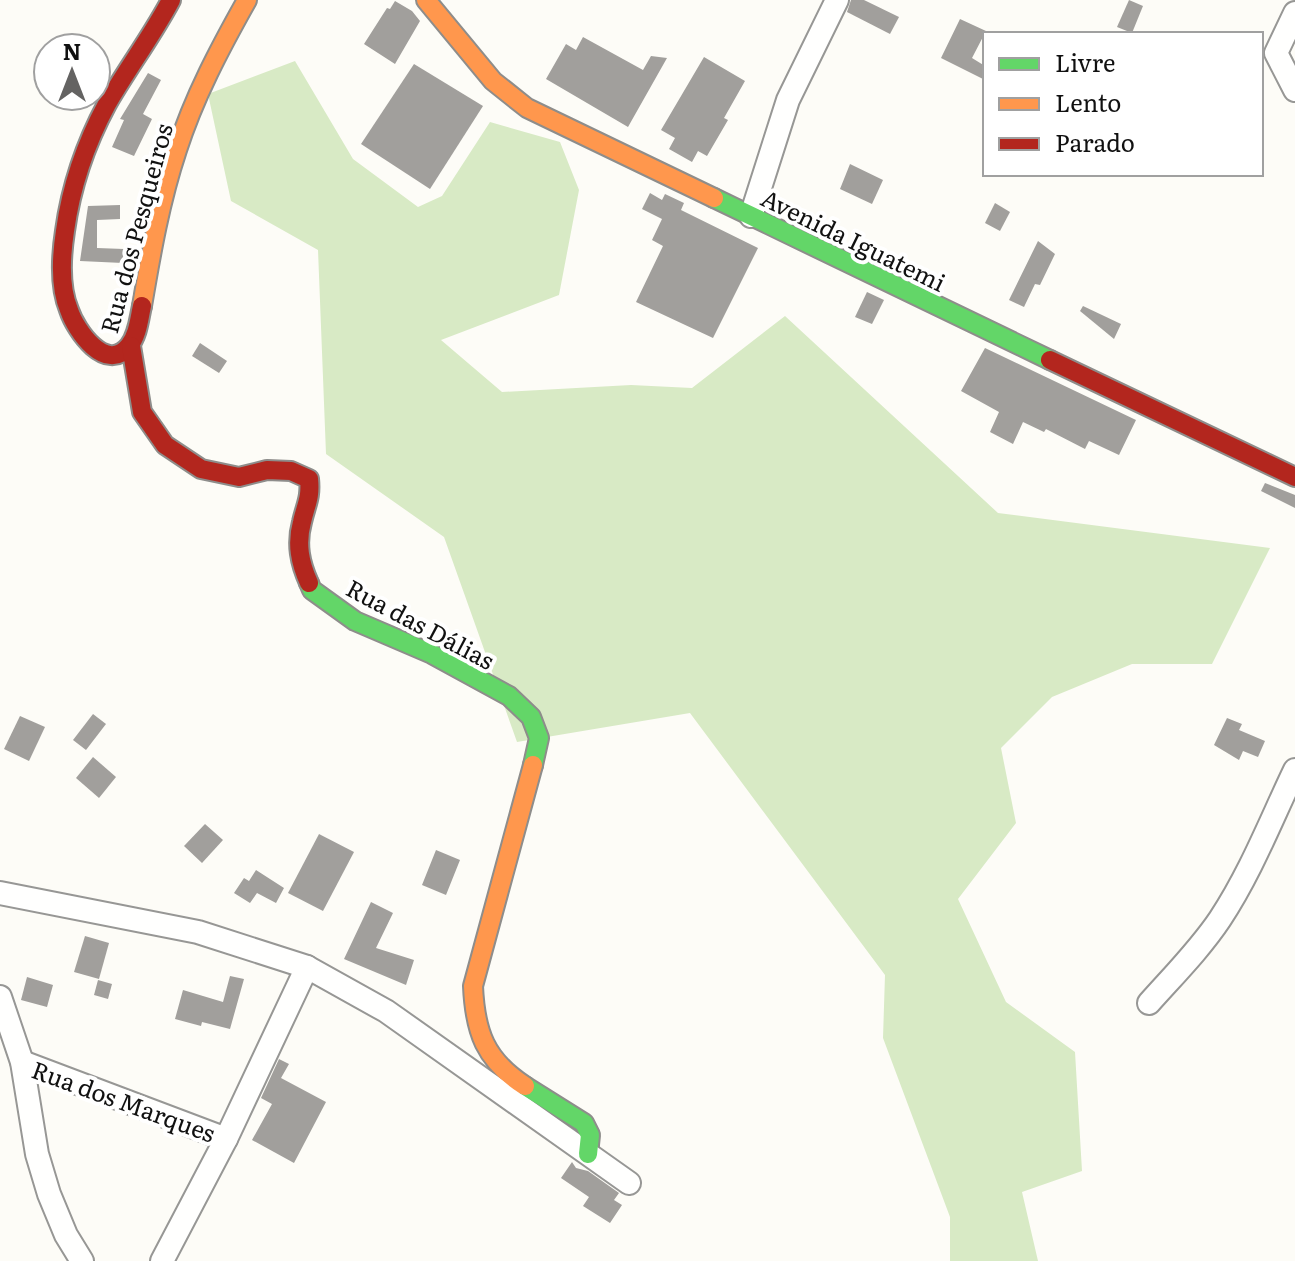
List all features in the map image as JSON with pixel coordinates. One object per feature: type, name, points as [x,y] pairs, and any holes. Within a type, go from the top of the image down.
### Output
[{"type":"street","name":"Rua dos Pesqueiros","points":[[171,0],[150,40],[103,113],[70,198],[64,248],[65,296],[69,312],[95,350],[115,356],[131,346],[137,332],[163,196],[192,108],[220,47],[247,0]]},
{"type":"street","name":"Avenida Iguatemi","points":[[426,0],[493,81],[527,108],[1295,477]]},
{"type":"street","points":[[751,216],[788,100],[837,0]]},
{"type":"street","points":[[1295,13],[1276,53],[1295,90]]},
{"type":"street","name":"Rua das Dálias","points":[[131,346],[142,412],[165,445],[201,469],[239,477],[267,470],[291,471],[309,479],[311,496],[301,524],[299,561],[312,590],[355,621],[432,654],[509,696],[531,717],[539,738],[473,986],[474,1016],[483,1047],[498,1067],[588,1127],[592,1139],[588,1154]]},
{"type":"street","points":[[1149,1003],[1220,920],[1243,882],[1295,770]]},
{"type":"street","points":[[0,893],[198,932],[307,967],[386,1011],[629,1183]]},
{"type":"street","points":[[162,1261],[226,1139],[307,967]]},
{"type":"street","points":[[0,997],[22,1062],[41,1167],[66,1235],[82,1261]]},
{"type":"street","name":"Rua dos Marques","points":[[22,1062],[226,1139]]},
{"type":"green space","points":[[295,61],[353,159],[418,207],[442,196],[490,122],[560,142],[579,190],[559,295],[441,340],[502,392],[631,385],[692,388],[785,316],[998,513],[1270,548],[1212,664],[1132,664],[1052,697],[1001,748],[1016,823],[958,899],[1006,1002],[1075,1052],[1082,1171],[1022,1192],[1038,1261],[950,1261],[950,1217],[883,1038],[885,975],[690,713],[517,742],[444,537],[326,454],[318,250],[231,201],[208,94]]},
{"type":"building","points":[[851,0],[864,0],[899,17],[890,34],[847,12]]},
{"type":"building","points":[[1129,0],[1143,6],[1132,32],[1117,27]]},
{"type":"building","points":[[395,1],[412,11],[420,21],[395,64],[364,44]]},
{"type":"building","points":[[960,19],[986,31],[972,58],[983,65],[983,79],[941,58]]},
{"type":"building","points":[[583,37],[643,70],[651,56],[667,58],[628,127],[546,79],[566,44],[576,50]]},
{"type":"building","points":[[704,57],[745,81],[724,118],[728,120],[707,156],[698,151],[692,162],[669,149],[675,138],[661,130]]},
{"type":"building","points":[[414,64],[483,106],[430,189],[361,144]]},
{"type":"building","points":[[148,73],[161,80],[143,114],[152,119],[134,156],[112,147],[124,120],[120,119]]},
{"type":"building","points":[[850,164],[883,180],[872,204],[840,189]]},
{"type":"building","points":[[650,193],[662,200],[665,194],[684,203],[681,210],[758,248],[713,338],[636,302],[663,246],[652,240],[662,219],[642,209]]},
{"type":"building","points":[[995,203],[1010,212],[1000,231],[985,223]]},
{"type":"building","points":[[120,205],[120,219],[97,220],[97,248],[124,249],[123,263],[80,261],[88,206]]},
{"type":"building","points":[[1038,241],[1055,254],[1040,285],[1035,284],[1024,307],[1009,300]]},
{"type":"building","points":[[867,292],[884,300],[872,324],[855,317]]},
{"type":"building","points":[[1083,306],[1121,324],[1114,339],[1080,311]]},
{"type":"building","points":[[200,343],[227,361],[219,373],[192,356]]},
{"type":"building","points":[[985,348],[1136,420],[1119,455],[1089,441],[1085,449],[1046,429],[1044,432],[1023,422],[1013,444],[990,432],[999,412],[961,391]]},
{"type":"building","points":[[1265,483],[1295,495],[1295,508],[1261,491]]},
{"type":"building","points":[[93,714],[106,724],[86,750],[73,740]]},
{"type":"building","points":[[20,716],[45,727],[29,761],[4,749]]},
{"type":"building","points":[[1227,718],[1242,724],[1239,730],[1265,741],[1258,757],[1243,751],[1239,760],[1214,745]]},
{"type":"building","points":[[93,757],[116,777],[99,798],[76,778]]},
{"type":"building","points":[[205,824],[223,840],[202,863],[184,846]]},
{"type":"building","points":[[319,834],[354,852],[323,911],[288,893]]},
{"type":"building","points":[[436,850],[460,860],[446,895],[422,885]]},
{"type":"building","points":[[256,870],[284,888],[276,903],[257,893],[250,903],[234,893],[244,878],[249,881]]},
{"type":"building","points":[[371,902],[393,913],[376,948],[414,960],[406,985],[344,959]]},
{"type":"building","points":[[85,936],[109,943],[99,979],[74,972]]},
{"type":"building","points":[[230,976],[244,979],[230,1029],[175,1019],[183,990],[223,1002]]},
{"type":"building","points":[[27,977],[53,985],[47,1007],[21,1000]]},
{"type":"building","points":[[98,980],[112,984],[108,999],[94,995]]},
{"type":"building","points":[[279,1059],[289,1064],[281,1078],[326,1102],[294,1163],[252,1140],[272,1104],[261,1098]]},
{"type":"building","points":[[572,1162],[576,1168],[588,1171],[619,1193],[614,1200],[622,1205],[610,1223],[583,1206],[589,1197],[561,1178]]},
{"type":"traffic: fast","points":[[714,198],[1050,360]]},
{"type":"traffic: fast","points":[[309,583],[312,590],[355,621],[432,654],[509,696],[531,717],[539,738],[533,765]]},
{"type":"traffic: fast","points":[[525,1086],[584,1123],[590,1135],[588,1154]]},
{"type":"traffic: slow","points":[[142,306],[161,208],[177,150],[208,73],[247,0]]},
{"type":"traffic: slow","points":[[426,0],[493,81],[527,108],[714,198]]},
{"type":"traffic: slow","points":[[525,1086],[500,1066],[485,1044],[476,1017],[473,986],[533,765]]},
{"type":"traffic: jam","points":[[142,306],[129,346],[111,355],[93,346],[78,328],[66,301],[62,281],[63,251],[71,198],[92,134],[171,0]]},
{"type":"traffic: jam","points":[[131,346],[142,412],[165,445],[201,469],[239,477],[267,470],[291,471],[309,479],[309,496],[299,546],[309,583]]},
{"type":"traffic: jam","points":[[1050,360],[1295,477]]}]
